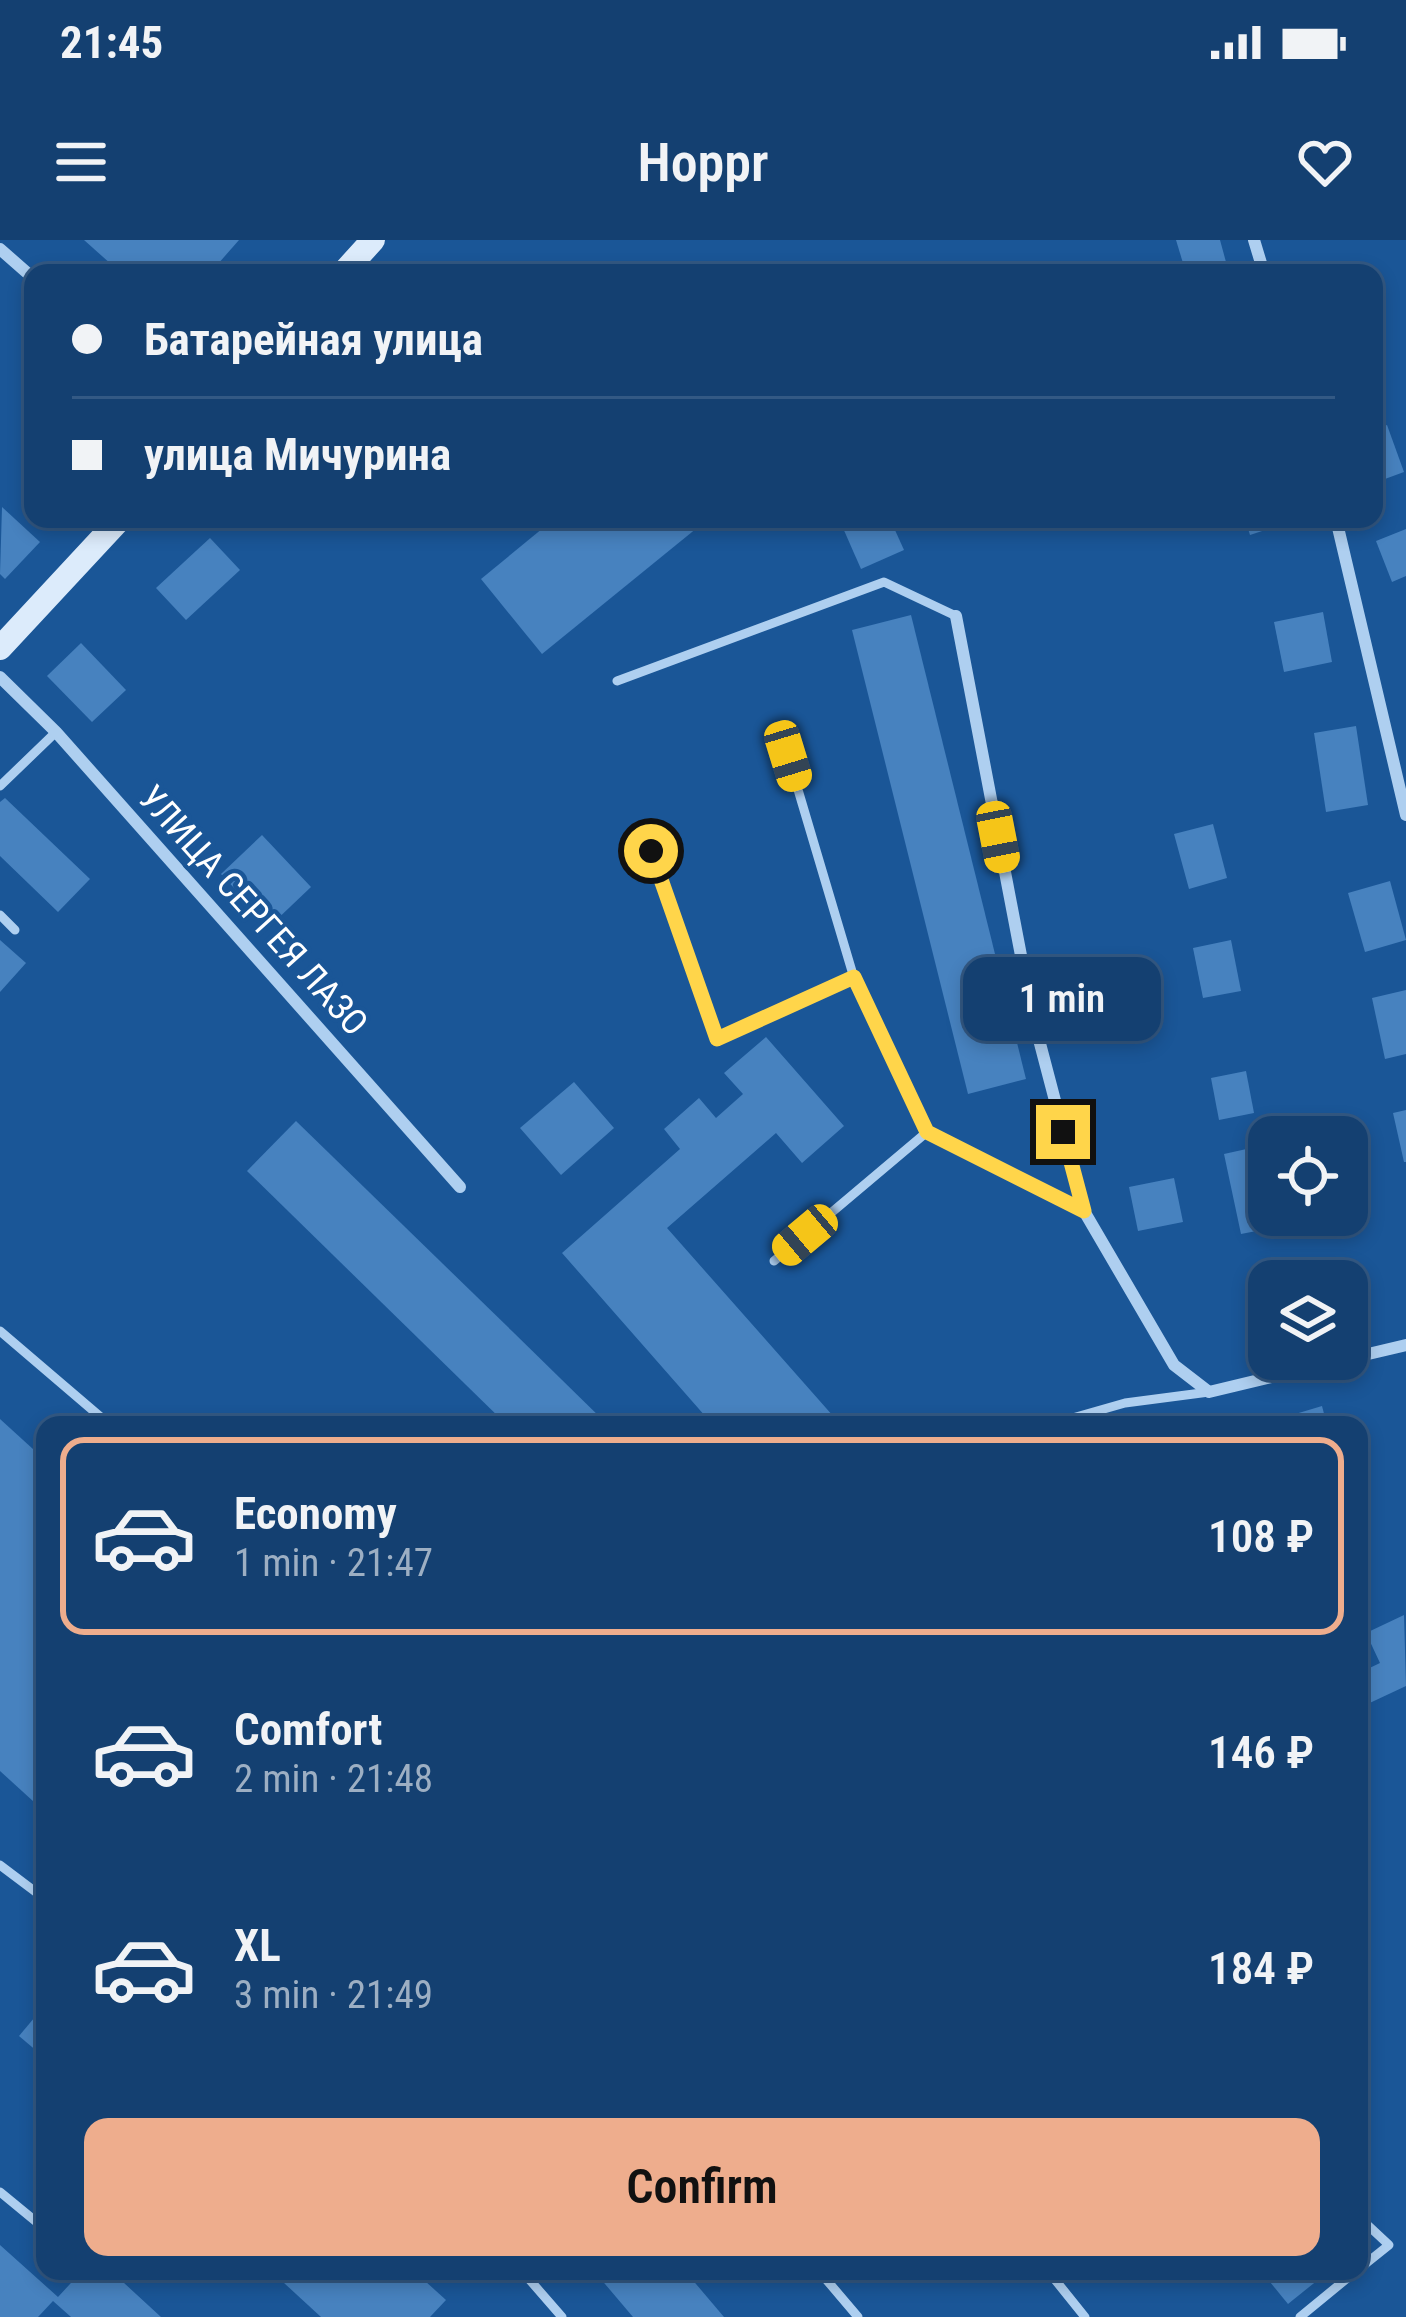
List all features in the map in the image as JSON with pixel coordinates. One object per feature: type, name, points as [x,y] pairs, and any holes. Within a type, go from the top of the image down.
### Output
[{"type":"main road","points":[[351,264],[373,240]]},
{"type":"main road","points":[[0,648],[112,528]]},
{"type":"street","points":[[0,249],[24,270]]},
{"type":"street","points":[[1338,528],[1406,815]]},
{"type":"street","points":[[956,616],[1032,1013],[1084,1211],[1174,1365],[1209,1392],[1259,1380]]},
{"type":"street","name":"УЛИЦА СЕРГЕЯ ЛАЗО","points":[[0,677],[56,732],[460,1187]]},
{"type":"street","points":[[1368,1354],[1406,1345]]},
{"type":"lane","points":[[617,681],[884,582],[956,616]]},
{"type":"lane","points":[[0,786],[56,732]]},
{"type":"lane","points":[[788,756],[854,977],[927,1132],[1084,1211]]},
{"type":"lane","points":[[651,851],[717,1039],[854,977]]},
{"type":"lane","points":[[0,915],[15,930]]},
{"type":"lane","points":[[774,1261],[927,1132]]},
{"type":"lane","points":[[0,1331],[99,1416]]},
{"type":"lane","points":[[1088,1416],[1125,1403],[1209,1392]]},
{"type":"lane","points":[[0,1865],[36,1892]]},
{"type":"lane","points":[[0,2192],[36,2222]]},
{"type":"lane","points":[[1368,2225],[1389,2245],[1368,2262]]},
{"type":"lane","points":[[530,2280],[562,2317]]},
{"type":"lane","points":[[827,2280],[858,2317]]},
{"type":"lane","points":[[1055,2280],[1085,2317]]},
{"type":"lane","points":[[1300,2317],[1346,2280]]},
{"type":"building","points":[[84,240],[239,240],[218,264],[111,264]]},
{"type":"building","points":[[1176,240],[1220,240],[1227,264],[1183,264]]},
{"type":"building","points":[[1387,425],[1404,472],[1383,480],[1383,426]]},
{"type":"building","points":[[2,507],[40,542],[5,579],[0,574]]},
{"type":"building","points":[[543,528],[697,528],[542,654],[481,579]]},
{"type":"building","points":[[843,528],[894,528],[904,550],[861,569]]},
{"type":"building","points":[[1406,529],[1406,576],[1392,582],[1376,541]]},
{"type":"building","points":[[210,538],[240,570],[186,620],[156,588]]},
{"type":"building","points":[[1323,612],[1332,662],[1284,672],[1274,622]]},
{"type":"building","points":[[911,615],[1026,1079],[968,1094],[852,630]]},
{"type":"building","points":[[81,643],[126,690],[92,722],[47,676]]},
{"type":"building","points":[[1356,726],[1368,805],[1326,812],[1314,733]]},
{"type":"building","points":[[5,798],[90,879],[58,912],[0,856],[0,802]]},
{"type":"building","points":[[1213,824],[1227,878],[1189,889],[1174,834]]},
{"type":"building","points":[[262,835],[311,887],[270,926],[221,874]]},
{"type":"building","points":[[1390,881],[1406,940],[1365,952],[1348,893]]},
{"type":"building","points":[[0,940],[26,963],[0,992]]},
{"type":"building","points":[[1231,940],[1241,991],[1203,998],[1193,948]]},
{"type":"building","points":[[1406,990],[1406,1054],[1385,1059],[1372,998]]},
{"type":"building","points":[[766,1037],[844,1126],[802,1163],[776,1133],[667,1228],[833,1416],[705,1416],[562,1253],[680,1149],[664,1129],[699,1098],[716,1118],[743,1094],[724,1073]]},
{"type":"building","points":[[1246,1071],[1254,1113],[1219,1120],[1211,1078]]},
{"type":"building","points":[[574,1082],[614,1128],[561,1175],[520,1128]]},
{"type":"building","points":[[1406,1110],[1406,1162],[1404,1162],[1393,1113]]},
{"type":"building","points":[[296,1121],[599,1416],[498,1416],[247,1171]]},
{"type":"building","points":[[1248,1149],[1248,1233],[1241,1234],[1224,1154]]},
{"type":"building","points":[[1174,1178],[1183,1222],[1138,1231],[1129,1187]]},
{"type":"building","points":[[1322,1406],[1325,1416],[1289,1416]]},
{"type":"building","points":[[0,1419],[36,1452],[36,1804],[0,1771]]},
{"type":"building","points":[[1404,1615],[1406,1686],[1368,1704],[1368,1669],[1380,1663],[1368,1632]]},
{"type":"building","points":[[36,2016],[36,2050],[19,2036]]},
{"type":"building","points":[[0,2245],[58,2297],[74,2280],[121,2280],[161,2317],[71,2317],[53,2301],[38,2317],[0,2317]]},
{"type":"building","points":[[281,2280],[424,2280],[446,2300],[430,2317],[321,2317]]},
{"type":"building","points":[[602,2280],[693,2280],[724,2317],[633,2317]]},
{"type":"building","points":[[1268,2280],[1318,2280],[1288,2304]]},
{"type":"route","points":[[651,851],[717,1039],[854,977],[927,1132],[1084,1211],[1063,1132]]}]
